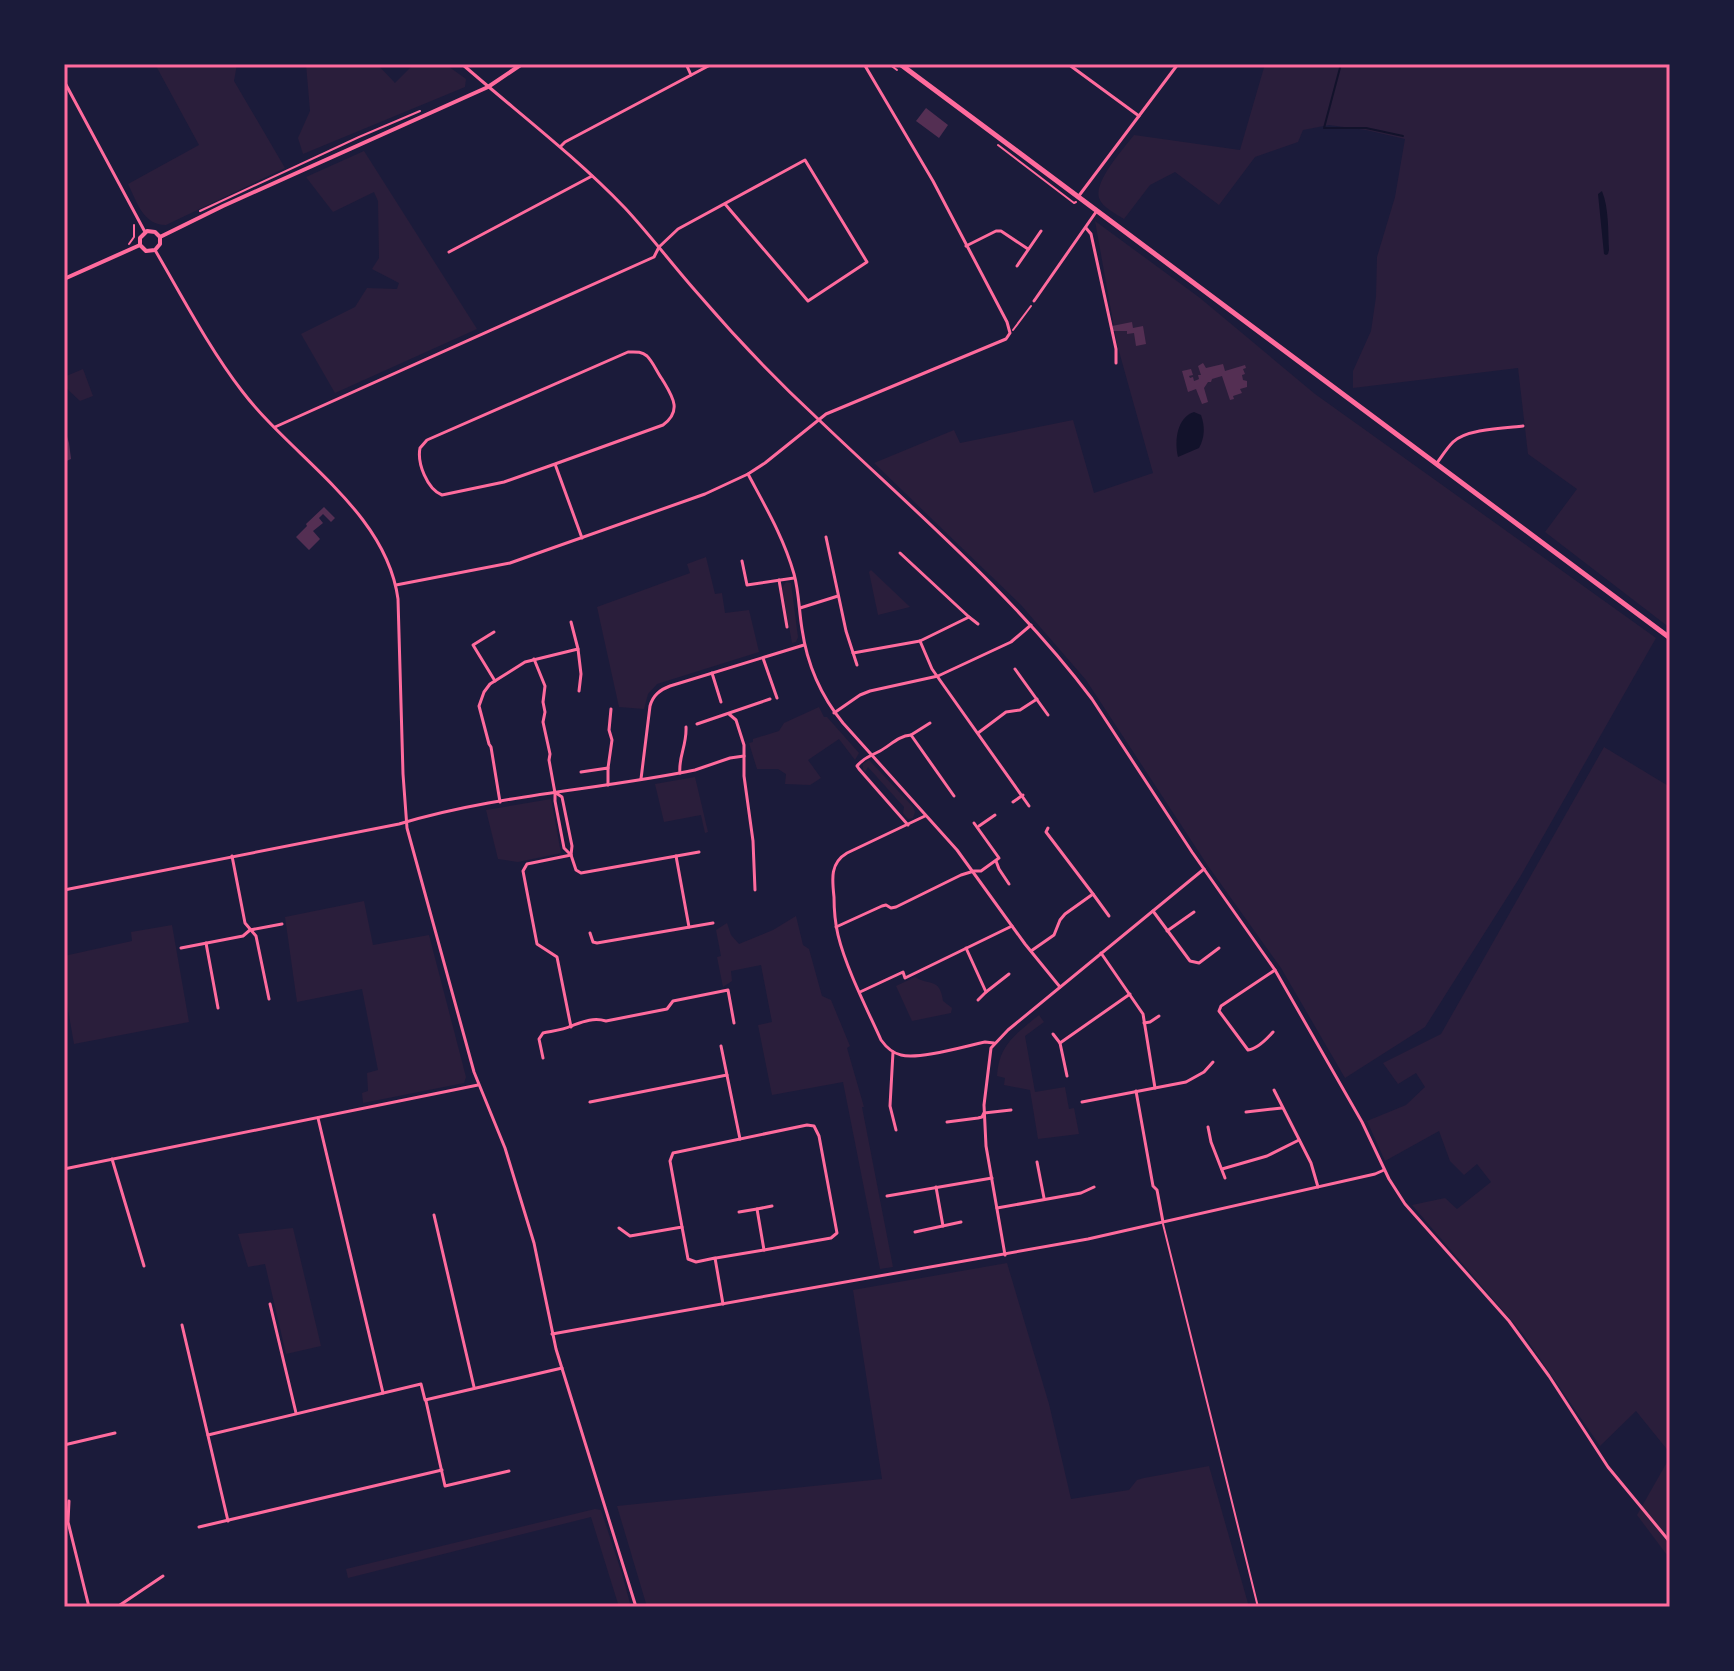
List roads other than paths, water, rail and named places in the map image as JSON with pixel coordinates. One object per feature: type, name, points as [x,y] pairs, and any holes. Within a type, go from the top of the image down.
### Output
[{"type":"main road","points":[[900,64],[1076,200],[1097,211],[1670,638]]},
{"type":"street","points":[[462,64],[561,146],[592,176],[659,247],[713,311],[818,419],[982,573],[1031,625],[1092,699],[1275,970],[1405,1204],[1509,1321],[1608,1467],[1670,1542]]},
{"type":"street","points":[[160,237],[488,87],[522,64]]},
{"type":"street","points":[[686,64],[691,75]]},
{"type":"street","points":[[561,146],[712,64]]},
{"type":"street","points":[[396,585],[498,566],[705,494],[748,474],[783,451],[826,414],[1003,341],[1010,333],[1009,325],[933,181],[864,64]]},
{"type":"street","points":[[1068,64],[1139,116]]},
{"type":"street","points":[[1076,200],[1178,64]]},
{"type":"street","points":[[64,81],[145,232]]},
{"type":"street","points":[[275,427],[654,257],[659,247],[678,229],[805,160],[867,262],[808,301],[725,204]]},
{"type":"street","points":[[449,252],[592,176]]},
{"type":"street","points":[[1034,301],[1097,211]]},
{"type":"street","points":[[1086,228],[1091,234],[1115,343],[1116,363]]},
{"type":"street","points":[[153,231],[160,237],[160,244],[155,250],[148,251],[140,245],[140,238],[145,232],[153,231]]},
{"type":"street","points":[[966,246],[1001,231],[1028,249]]},
{"type":"street","points":[[1017,266],[1041,231]]},
{"type":"street","points":[[64,279],[140,245]]},
{"type":"street","points":[[155,250],[227,371],[245,395],[372,531],[390,567],[396,585],[406,822],[478,1085],[505,1148],[534,1243],[552,1334],[636,1607]]},
{"type":"street","points":[[628,352],[638,352],[647,357],[673,398],[675,407],[669,420],[663,425],[555,464],[498,484],[444,495],[431,488],[418,453],[427,440],[628,352]]},
{"type":"street","points":[[1437,463],[1459,438],[1481,431],[1523,426]]},
{"type":"street","points":[[555,464],[582,538]]},
{"type":"street","points":[[748,474],[780,536],[795,578],[804,645],[815,678],[834,713],[974,871],[1060,987]]},
{"type":"street","points":[[826,537],[846,631],[857,665]]},
{"type":"street","points":[[900,553],[978,624]]},
{"type":"street","points":[[742,561],[747,585],[795,578]]},
{"type":"street","points":[[779,580],[787,627]]},
{"type":"street","points":[[800,608],[839,595]]},
{"type":"street","points":[[853,653],[920,641],[969,617]]},
{"type":"street","points":[[571,622],[581,674],[579,691]]},
{"type":"street","points":[[834,713],[870,691],[938,676],[1011,642],[1031,625]]},
{"type":"street","points":[[494,632],[473,645],[495,681]]},
{"type":"street","points":[[920,641],[932,669],[1029,806]]},
{"type":"street","points":[[641,779],[650,706],[655,695],[665,688],[804,645]]},
{"type":"street","points":[[500,802],[491,747],[479,706],[484,692],[517,666],[578,649]]},
{"type":"street","points":[[763,658],[777,698]]},
{"type":"street","points":[[534,659],[545,686],[543,722],[555,801],[564,848],[571,855]]},
{"type":"street","points":[[1015,669],[1048,715]]},
{"type":"street","points":[[712,673],[721,702]]},
{"type":"street","points":[[697,724],[770,699]]},
{"type":"street","points":[[978,733],[1006,712],[1020,710],[1037,699]]},
{"type":"street","points":[[608,785],[611,709]]},
{"type":"street","points":[[729,714],[736,720],[744,745],[755,890]]},
{"type":"street","points":[[908,825],[857,766],[870,754],[930,723]]},
{"type":"street","points":[[680,773],[686,727]]},
{"type":"street","points":[[911,735],[954,796]]},
{"type":"street","points":[[64,890],[406,822],[413,818],[680,773],[744,756]]},
{"type":"street","points":[[581,772],[608,768]]},
{"type":"street","points":[[949,788],[956,784]]},
{"type":"street","points":[[555,793],[562,797],[571,855],[576,870],[581,873],[699,852]]},
{"type":"street","points":[[1013,802],[1023,795]]},
{"type":"street","points":[[926,815],[847,853],[836,862],[832,880],[836,927],[842,950],[881,1040],[893,1052],[916,1056],[985,1042],[994,1043]]},
{"type":"street","points":[[836,927],[882,906],[896,907],[961,875],[981,871],[996,861],[999,858],[976,825],[995,815]]},
{"type":"street","points":[[1048,828],[1046,832],[1109,916]]},
{"type":"street","points":[[571,855],[527,864],[523,871],[537,944],[557,957],[571,1027]]},
{"type":"street","points":[[232,856],[245,923],[256,936],[269,999]]},
{"type":"street","points":[[676,856],[689,927]]},
{"type":"street","points":[[996,861],[1009,884]]},
{"type":"street","points":[[1005,1255],[984,1113],[990,1054],[994,1043],[1204,869]]},
{"type":"street","points":[[1031,951],[1054,935],[1065,914],[1093,894]]},
{"type":"street","points":[[1153,911],[1190,961],[1199,963],[1219,948]]},
{"type":"street","points":[[1167,931],[1194,912]]},
{"type":"street","points":[[590,933],[593,942],[597,943],[713,923]]},
{"type":"street","points":[[181,948],[243,936],[250,930],[282,924]]},
{"type":"street","points":[[860,992],[903,972],[905,978],[1013,926]]},
{"type":"street","points":[[206,943],[218,1008]]},
{"type":"street","points":[[966,948],[986,992]]},
{"type":"street","points":[[1101,953],[1143,1014],[1155,1088]]},
{"type":"street","points":[[1273,1032],[1267,1040],[1246,1050],[1219,1011],[1221,1006],[1275,970]]},
{"type":"street","points":[[978,1000],[1009,974]]},
{"type":"street","points":[[543,1058],[539,1039],[543,1033],[571,1027],[575,1023],[598,1019],[606,1021],[667,1009],[673,1001],[728,990],[734,1023]]},
{"type":"street","points":[[1060,1043],[1130,994]]},
{"type":"street","points":[[1144,1023],[1159,1016]]},
{"type":"street","points":[[1053,1034],[1060,1043],[1067,1076]]},
{"type":"street","points":[[721,1046],[740,1139]]},
{"type":"street","points":[[893,1052],[890,1106],[896,1130]]},
{"type":"street","points":[[1082,1102],[1192,1080],[1213,1062]]},
{"type":"street","points":[[590,1102],[727,1075]]},
{"type":"street","points":[[64,1169],[478,1085]]},
{"type":"street","points":[[1274,1090],[1311,1163],[1318,1187]]},
{"type":"street","points":[[1136,1091],[1153,1186],[1157,1190],[1163,1222]]},
{"type":"street","points":[[1246,1112],[1283,1108]]},
{"type":"street","points":[[947,1122],[1011,1110]]},
{"type":"street","points":[[318,1118],[383,1393]]},
{"type":"street","points":[[811,1125],[817,1129],[837,1233],[831,1238],[696,1262],[688,1259],[682,1227],[671,1155],[811,1125]]},
{"type":"street","points":[[1208,1127],[1225,1178]]},
{"type":"street","points":[[1222,1169],[1267,1156],[1299,1140]]},
{"type":"street","points":[[112,1159],[144,1266]]},
{"type":"street","points":[[1037,1162],[1044,1199]]},
{"type":"street","points":[[552,1334],[1005,1255],[1384,1170]]},
{"type":"street","points":[[887,1196],[992,1178]]},
{"type":"street","points":[[936,1187],[943,1226]]},
{"type":"street","points":[[997,1208],[1081,1193],[1094,1187]]},
{"type":"street","points":[[739,1212],[772,1206]]},
{"type":"street","points":[[757,1209],[764,1250]]},
{"type":"street","points":[[434,1215],[474,1388]]},
{"type":"street","points":[[915,1232],[961,1222]]},
{"type":"street","points":[[619,1228],[634,1236],[682,1227]]},
{"type":"street","points":[[715,1258],[723,1304]]},
{"type":"street","points":[[270,1304],[296,1414]]},
{"type":"street","points":[[182,1325],[228,1521]]},
{"type":"street","points":[[425,1400],[562,1368]]},
{"type":"street","points":[[208,1435],[421,1384],[445,1486],[509,1471]]},
{"type":"street","points":[[64,1445],[115,1433]]},
{"type":"street","points":[[199,1527],[442,1470]]},
{"type":"street","points":[[69,1501],[68,1522],[89,1607]]},
{"type":"street","points":[[117,1607],[163,1576]]},
{"type":"lane","points":[[1163,1222],[1258,1607]]},
{"type":"waterway","points":[[1341,64],[1324,128],[1366,128],[1403,136]]}]
